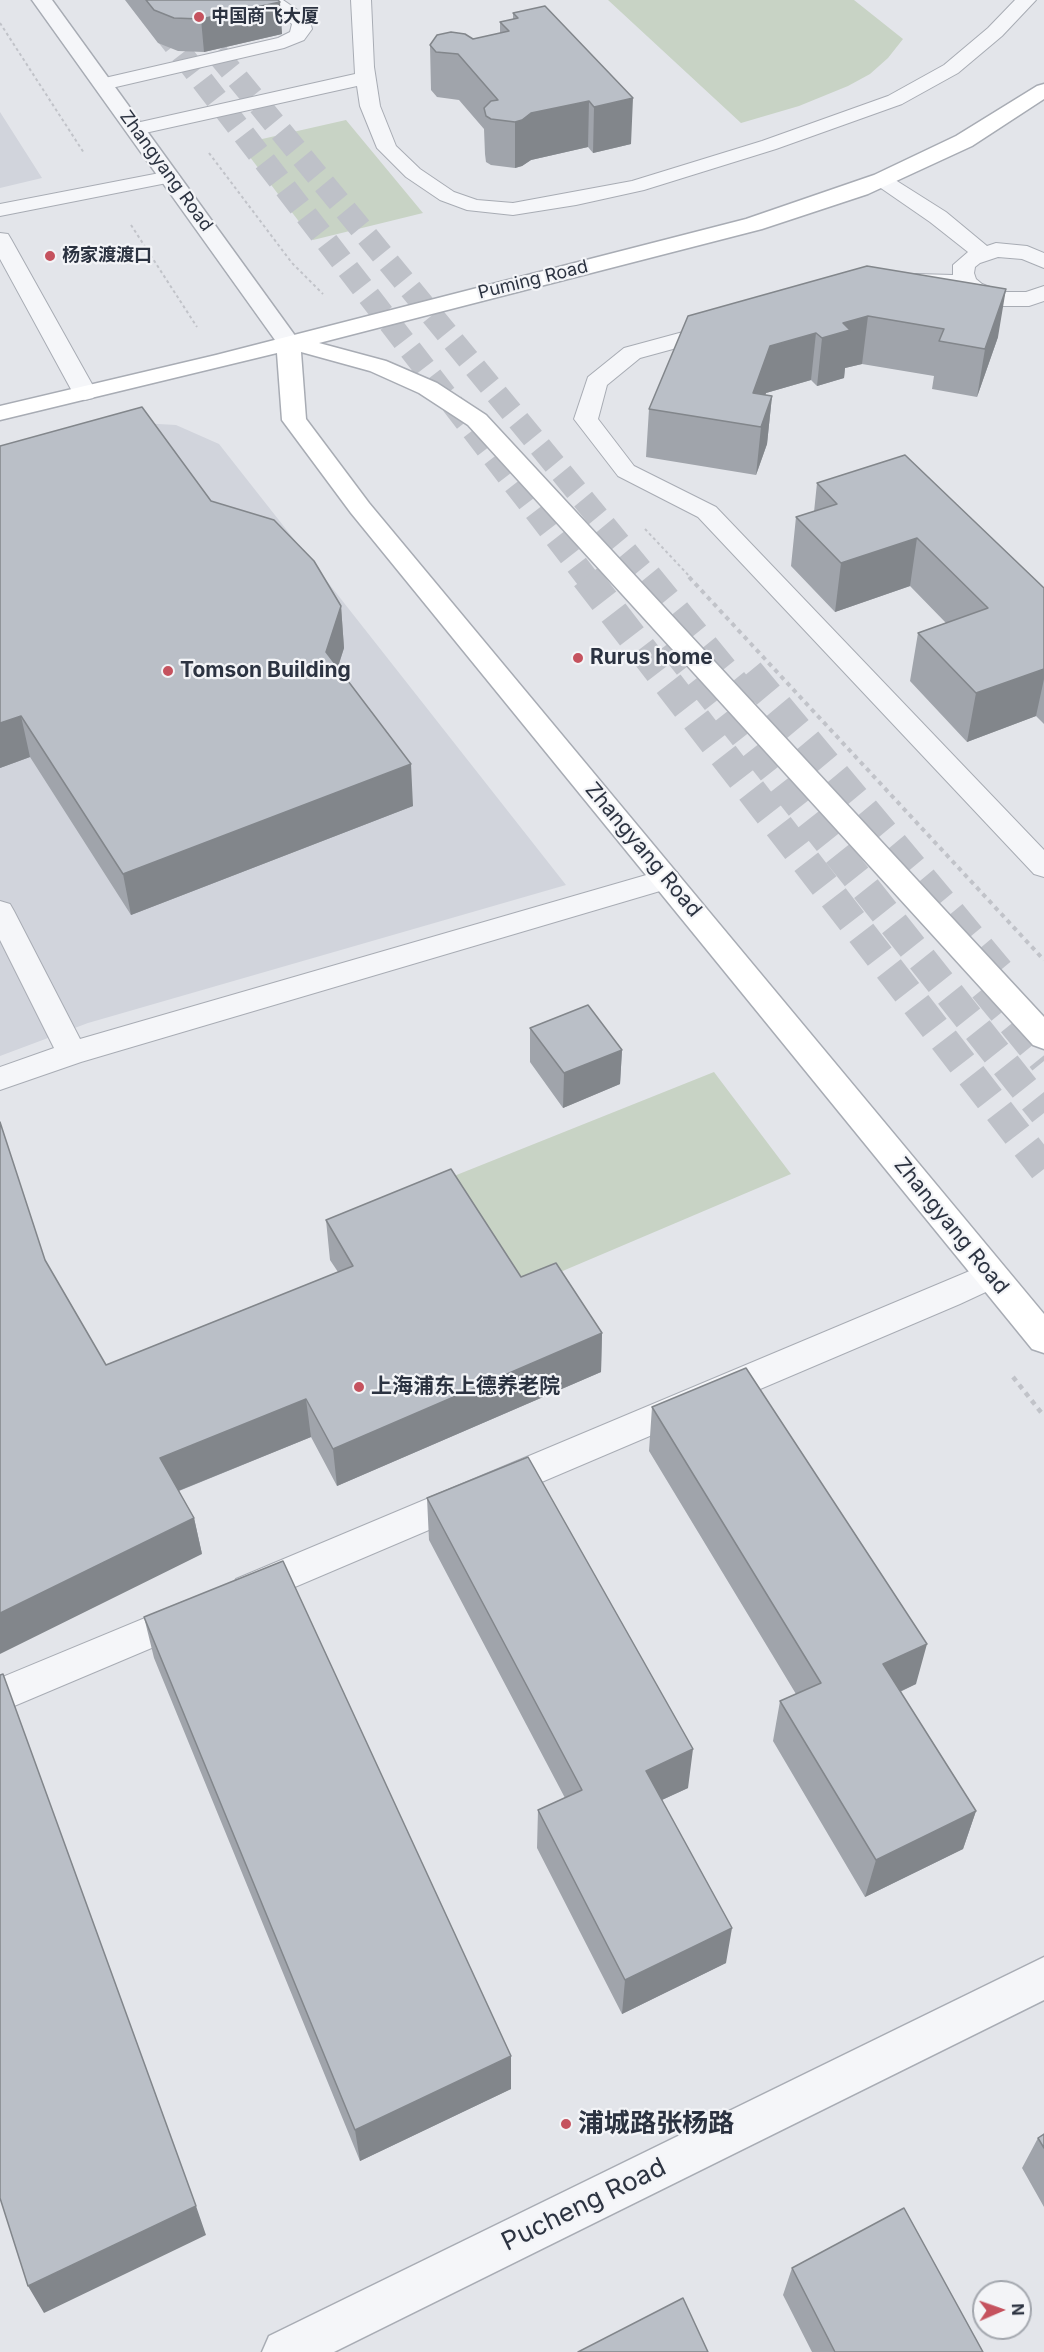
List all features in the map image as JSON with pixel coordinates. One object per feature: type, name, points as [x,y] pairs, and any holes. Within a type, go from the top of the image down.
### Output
[{"type":"main road","name":"Puming Road","points":[[0,413],[754,224],[882,180],[964,141],[1044,90]]},
{"type":"main road","name":"Zhangyang Road","points":[[288,342],[294,420],[360,508],[1044,1339]]},
{"type":"main road","points":[[288,342],[378,366],[428,388],[477,420],[1044,1037]]},
{"type":"street","name":"Zhangyang Road","points":[[42,0],[288,342]]},
{"type":"street","name":"Pucheng Road","points":[[285,2352],[1044,1978]]},
{"type":"lane","points":[[103,84],[284,42],[297,36],[302,29],[302,22],[270,0]]},
{"type":"lane","points":[[361,0],[370,106],[387,148],[413,173],[456,200],[474,206],[513,209],[637,186],[770,145],[895,100],[951,69],[995,32],[1026,0]]},
{"type":"lane","points":[[136,129],[366,78]]},
{"type":"lane","points":[[0,210],[170,177]]},
{"type":"lane","points":[[882,180],[938,217],[983,253]]},
{"type":"lane","points":[[0,239],[85,393]]},
{"type":"lane","points":[[1043,256],[1012,250],[983,253],[964,265],[963,273],[966,282],[980,292],[1000,299],[1029,299],[1044,293]]},
{"type":"lane","points":[[894,283],[966,282]]},
{"type":"lane","points":[[747,321],[632,353],[596,381],[586,418],[626,471],[707,512],[1044,867]]},
{"type":"lane","points":[[0,1079],[72,1053],[667,879]]},
{"type":"lane","points":[[0,912],[72,1053]]},
{"type":"lane","points":[[0,1695],[991,1275]]},
{"type":"shaded area","points":[[0,112],[42,178],[0,188]]},
{"type":"shaded area","points":[[123,422],[176,425],[219,444],[566,885],[88,1023],[0,1056],[0,453]]},
{"type":"green space","points":[[608,0],[854,0],[903,39],[888,58],[870,74],[848,86],[799,106],[741,123]]},
{"type":"green space","points":[[346,120],[423,213],[313,240],[240,144]]},
{"type":"green space","points":[[714,1072],[791,1174],[525,1287],[454,1176]]},
{"type":"building","points":[[146,0],[278,0],[280,2],[201,19],[174,18],[154,10]]},
{"type":"building","points":[[545,6],[633,98],[594,107],[589,101],[531,113],[515,122],[491,119],[486,116],[484,108],[491,101],[498,100],[458,54],[436,52],[430,45],[437,35],[451,32],[465,34],[473,39],[509,31],[500,22],[518,18],[513,13]]},
{"type":"building","points":[[867,266],[1006,289],[985,349],[939,341],[944,329],[868,316],[843,323],[850,330],[822,338],[816,333],[770,346],[753,393],[772,396],[761,427],[649,409],[688,316]]},
{"type":"building","name":"Tomson Building","points":[[142,407],[211,501],[274,520],[314,561],[341,606],[326,652],[411,764],[123,874],[21,716],[0,723],[0,446]]},
{"type":"building","points":[[905,455],[1044,588],[1044,669],[976,693],[918,633],[988,608],[917,538],[841,563],[796,517],[837,504],[817,483]]},
{"type":"building","points":[[588,1005],[622,1050],[564,1073],[530,1028]]},
{"type":"building","name":"上海浦东上德养老院","points":[[0,1122],[45,1260],[106,1365],[353,1266],[326,1220],[451,1169],[521,1277],[556,1263],[602,1333],[333,1449],[306,1399],[160,1458],[194,1518],[0,1613]]},
{"type":"building","points":[[746,1368],[927,1644],[883,1664],[976,1811],[876,1860],[780,1701],[821,1683],[652,1407]]},
{"type":"building","points":[[528,1457],[693,1749],[646,1771],[732,1928],[625,1980],[538,1810],[582,1790],[427,1498]]},
{"type":"building","points":[[283,1561],[511,2056],[355,2130],[144,1617]]},
{"type":"building","points":[[3,1674],[196,2206],[28,2286],[0,2198],[0,1675]]},
{"type":"building","points":[[1044,2134],[1044,2148],[1038,2138]]},
{"type":"building","points":[[904,2208],[972,2332],[972,2340],[976,2340],[983,2352],[835,2352],[792,2268]]},
{"type":"building","points":[[683,2298],[708,2352],[578,2352]]},
{"type":"tunnel","points":[[140,0],[587,578]]},
{"type":"tunnel","points":[[173,0],[648,578]]},
{"type":"tunnel","points":[[586,577],[1044,1169]]},
{"type":"tunnel","points":[[647,577],[755,709]]},
{"type":"tunnel","points":[[670,642],[1044,1113]]},
{"type":"tunnel","points":[[749,672],[1008,982]]},
{"type":"tunnel","points":[[984,988],[1044,1061]]},
{"type":"place","name":"中国商飞大厦","points":[[199,17]]},
{"type":"place","name":"杨家渡渡口","points":[[50,256]]},
{"type":"place","name":"Rurus home","points":[[578,658]]},
{"type":"place","name":"Tomson Building","points":[[168,671]]},
{"type":"place","name":"上海浦东上德养老院","points":[[359,1387]]},
{"type":"place","name":"浦城路张杨路","points":[[566,2124]]}]
